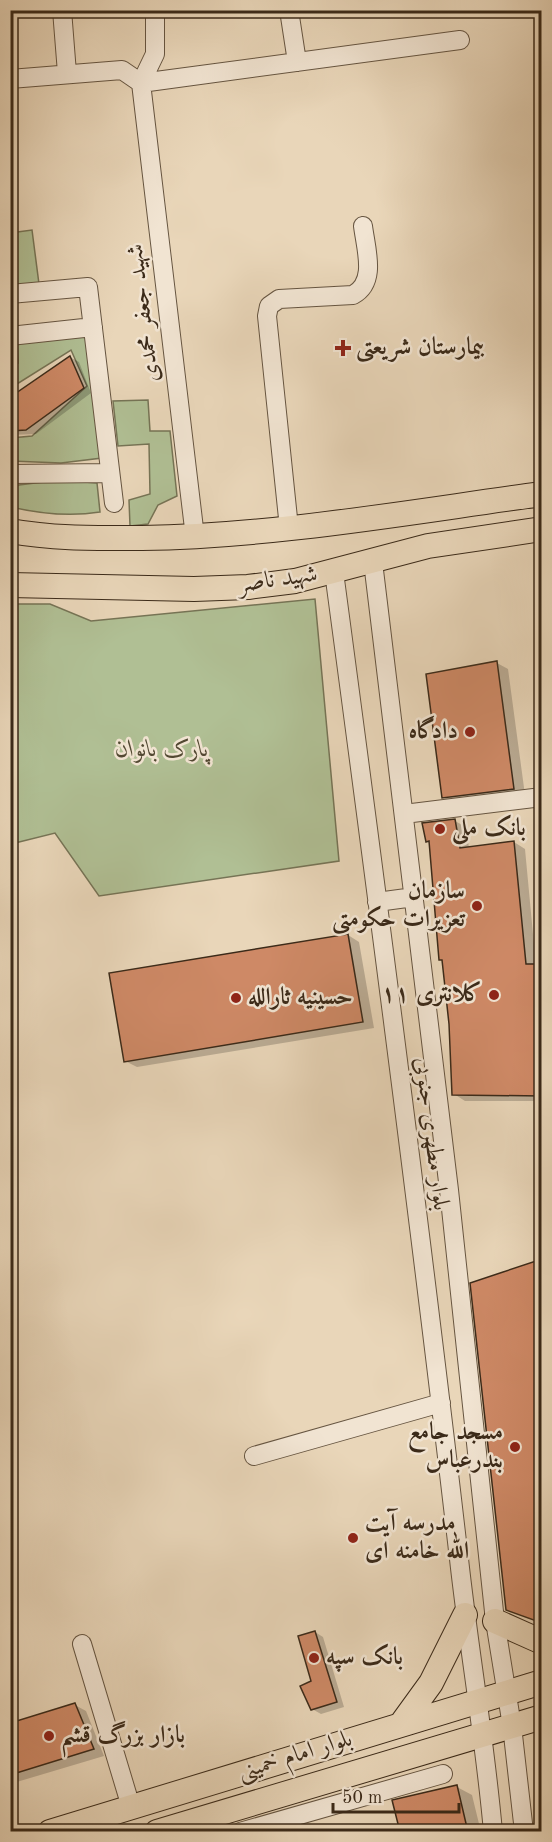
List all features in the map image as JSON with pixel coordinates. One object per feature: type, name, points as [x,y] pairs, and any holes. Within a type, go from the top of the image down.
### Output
[{"type":"main road","name":"شهید ناصر","points":[[10,531],[68,539],[195,537],[289,528],[542,494]]},
{"type":"main road","name":"شهید ناصر","points":[[10,585],[194,589],[295,581],[428,546],[542,529]]},
{"type":"main road","points":[[402,1723],[427,1689],[465,1615]]},
{"type":"main road","points":[[495,1621],[542,1642]]},
{"type":"main road","name":"بلوار امام خمینی","points":[[50,1832],[542,1682]]},
{"type":"main road","name":"بلوار امام خمینی","points":[[157,1832],[542,1717]]},
{"type":"street","points":[[62,10],[67,73]]},
{"type":"street","points":[[141,83],[155,54],[155,10]]},
{"type":"street","points":[[289,10],[297,62]]},
{"type":"street","points":[[10,79],[122,70],[141,83],[460,40]]},
{"type":"street","name":"شهید جعفر محمدی","points":[[141,83],[195,537]]},
{"type":"street","points":[[289,528],[267,316],[269,306],[279,299],[353,295],[363,289],[369,280],[363,226]]},
{"type":"street","points":[[10,294],[88,287],[114,503]]},
{"type":"street","points":[[10,336],[93,327]]},
{"type":"street","points":[[10,474],[110,473]]},
{"type":"street","name":"بلوار مطهری جنوبی","points":[[373,562],[465,1339],[495,1621],[512,1726]]},
{"type":"street","name":"بلوار مطهری جنوبی","points":[[334,572],[434,1344],[465,1615],[483,1734]]},
{"type":"street","points":[[404,814],[542,797]]},
{"type":"street","points":[[377,902],[414,897]]},
{"type":"street","points":[[434,1344],[465,1339]]},
{"type":"street","points":[[254,1456],[441,1403]]},
{"type":"street","points":[[82,1644],[130,1807]]},
{"type":"street","points":[[512,1726],[524,1832]]},
{"type":"street","points":[[483,1734],[493,1832]]},
{"type":"street","points":[[240,1832],[277,1826],[443,1774]]},
{"type":"street","points":[[271,1798],[277,1826]]},
{"type":"green space","points":[[32,230],[39,284],[11,288],[10,233]]},
{"type":"green space","points":[[89,333],[102,458],[61,463],[11,461],[11,438],[32,436],[87,386],[71,350],[17,384],[11,385],[11,364],[18,363],[17,341]]},
{"type":"green space","points":[[148,400],[150,431],[170,431],[177,496],[158,505],[148,524],[130,526],[129,500],[150,494],[149,444],[118,446],[113,401]]},
{"type":"green space","points":[[59,480],[97,483],[100,512],[55,514],[11,507],[11,486]]},
{"type":"green space","name":"پارک بانوان","points":[[315,599],[339,861],[99,896],[55,833],[11,844],[11,604],[50,604],[91,621]]},
{"type":"building","points":[[70,356],[84,388],[26,430],[10,431],[10,393],[16,393]]},
{"type":"building","name":"دادگاه","points":[[497,661],[514,789],[442,798],[426,674]]},
{"type":"building","points":[[455,819],[460,848],[514,841],[526,964],[542,964],[542,1096],[452,1095],[449,1024],[442,960],[439,960],[429,841],[426,842],[422,823]]},
{"type":"building","name":"حسینیه ثارالله","points":[[348,934],[363,1022],[124,1062],[109,973]]},
{"type":"building","name":"مسجد جامع بندرعباس","points":[[542,1259],[542,1623],[506,1610],[470,1283]]},
{"type":"building","name":"بانک سپه","points":[[315,1631],[337,1702],[311,1710],[300,1686],[311,1681],[298,1636]]},
{"type":"building","name":"بازار بزرگ قشم","points":[[75,1703],[94,1749],[10,1775],[10,1723]]},
{"type":"building","points":[[457,1785],[468,1832],[400,1832],[392,1800]]},
{"type":"place","name":"بیمارستان شریعتی","points":[[343,348]]},
{"type":"place","name":"دادگاه","points":[[470,732]]},
{"type":"place","name":"بانک ملی","points":[[440,829]]},
{"type":"place","name":"سازمان تعزیرات حکومتی","points":[[477,906]]},
{"type":"place","name":"کلانتری ۱۱","points":[[494,995]]},
{"type":"place","name":"حسینیه ثارالله","points":[[236,998]]},
{"type":"place","name":"مسجد جامع بندرعباس","points":[[515,1447]]},
{"type":"place","name":"مدرسه آیت الله خامنه ای","points":[[353,1538]]},
{"type":"place","name":"بانک سپه","points":[[314,1658]]},
{"type":"place","name":"بازار بزرگ قشم","points":[[49,1736]]}]
